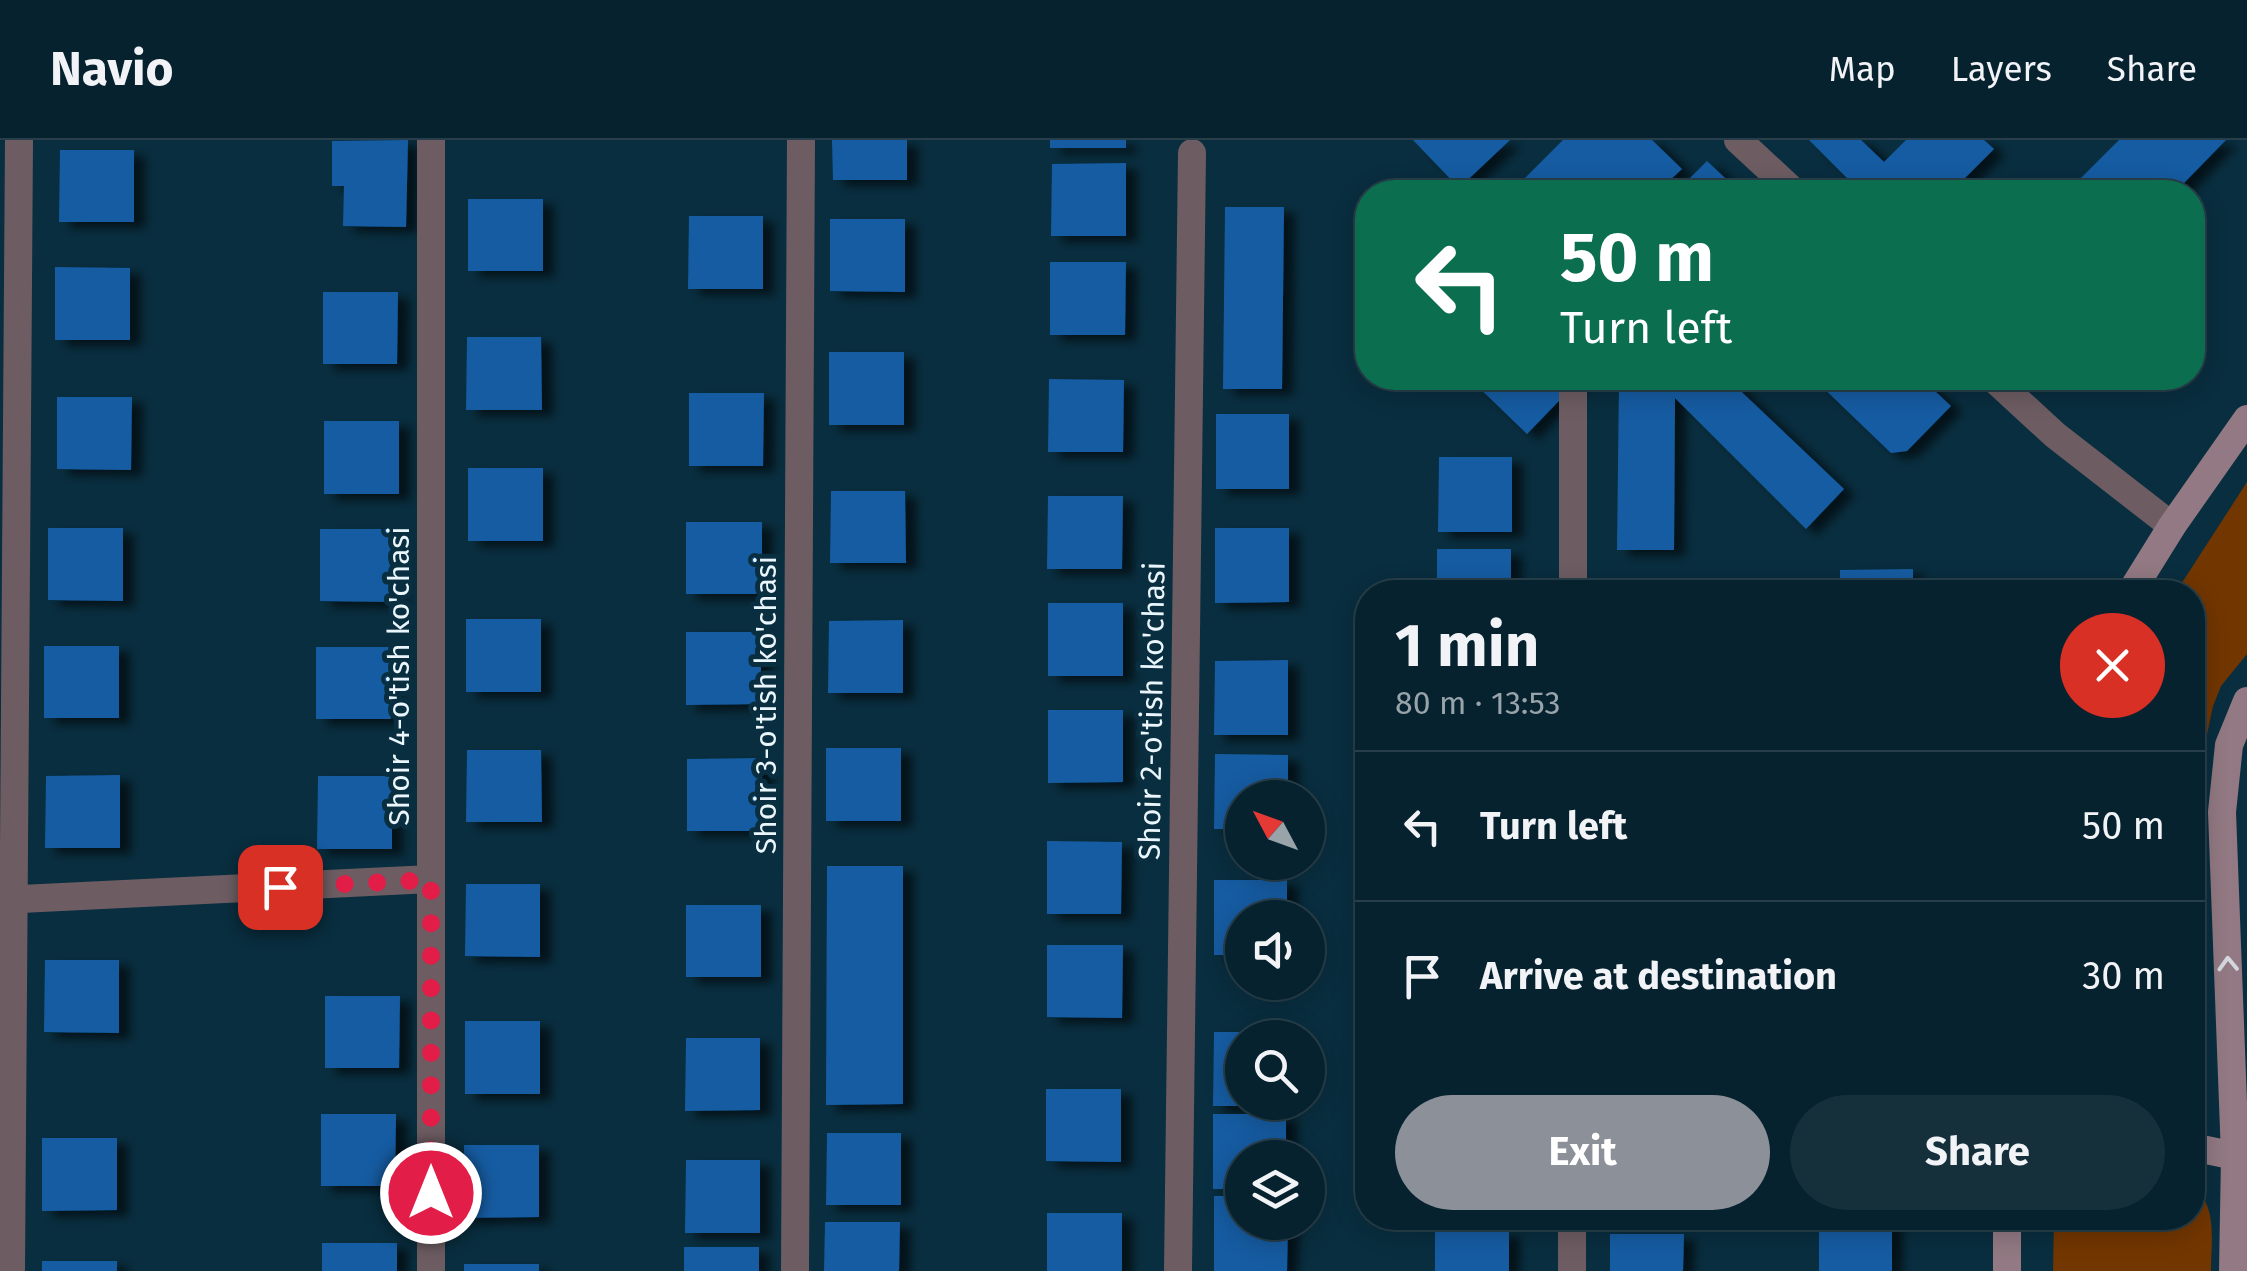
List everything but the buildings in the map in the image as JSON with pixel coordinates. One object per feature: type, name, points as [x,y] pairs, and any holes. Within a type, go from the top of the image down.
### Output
[{"type":"main road","points":[[2138,580],[2247,419]]},
{"type":"main road","points":[[2234,1271],[2241,1157],[2222,812],[2229,745],[2247,702]]},
{"type":"main road","points":[[2205,1150],[2241,1157]]},
{"type":"main road","points":[[2007,1230],[2007,1271]]},
{"type":"street","points":[[10,1271],[8,900],[20,140]]},
{"type":"street","name":"Shoir 4-o'tish ko'chasi","points":[[431,140],[431,1271]]},
{"type":"street","name":"Shoir 3-o'tish ko'chasi","points":[[795,1271],[801,140]]},
{"type":"street","points":[[1738,140],[1781,180]]},
{"type":"street","name":"Shoir 2-o'tish ko'chasi","points":[[1178,1271],[1192,153]]},
{"type":"street","points":[[1573,390],[1573,580]]},
{"type":"street","points":[[2006,390],[2055,435],[2172,526]]},
{"type":"street","points":[[8,900],[431,880]]},
{"type":"street","points":[[1572,1230],[1572,1271]]},
{"type":"shaded area","points":[[2247,482],[2247,654],[2221,686],[2205,744],[2205,580],[2184,580]]},
{"type":"shaded area","points":[[2205,1202],[2210,1214],[2211,1271],[2053,1271],[2054,1230],[2205,1230]]},
{"type":"route","points":[[280,887],[431,880],[431,1193]]}]
